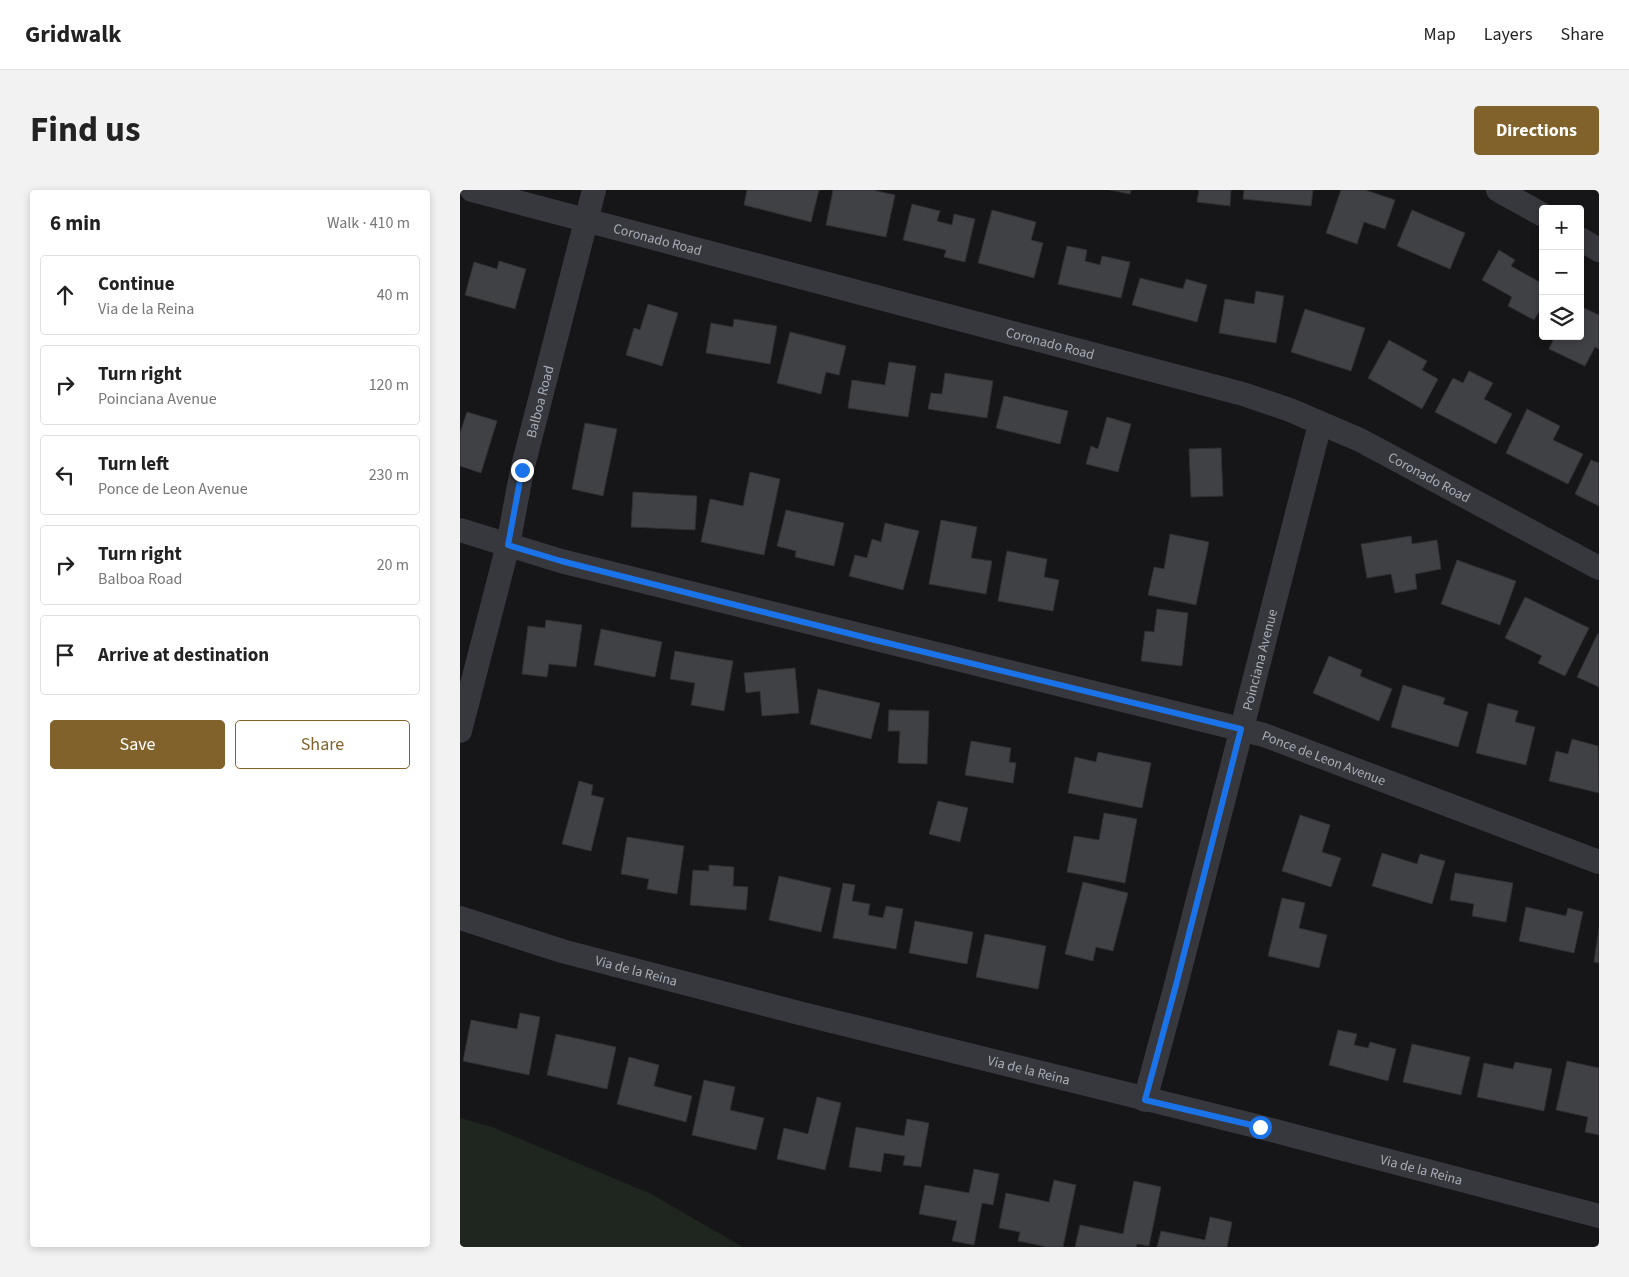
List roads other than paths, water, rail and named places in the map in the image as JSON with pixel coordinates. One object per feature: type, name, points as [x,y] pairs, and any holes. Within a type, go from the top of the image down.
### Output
[{"type":"street","name":"Coronado Road","points":[[472,190],[1243,394],[1290,410],[1360,440],[1599,568]]},
{"type":"street","name":"Balboa Road","points":[[460,731],[508,545],[522,470],[594,190]]},
{"type":"street","points":[[1498,190],[1539,213]]},
{"type":"street","points":[[1584,241],[1599,250]]},
{"type":"street","name":"Poinciana Avenue","points":[[1145,1100],[1320,424]]},
{"type":"street","name":"Ponce de Leon Avenue","points":[[460,530],[561,561],[1264,735],[1599,862]]},
{"type":"street","name":"Via de la Reina","points":[[460,918],[562,951],[799,1013],[1260,1127],[1599,1216]]}]
